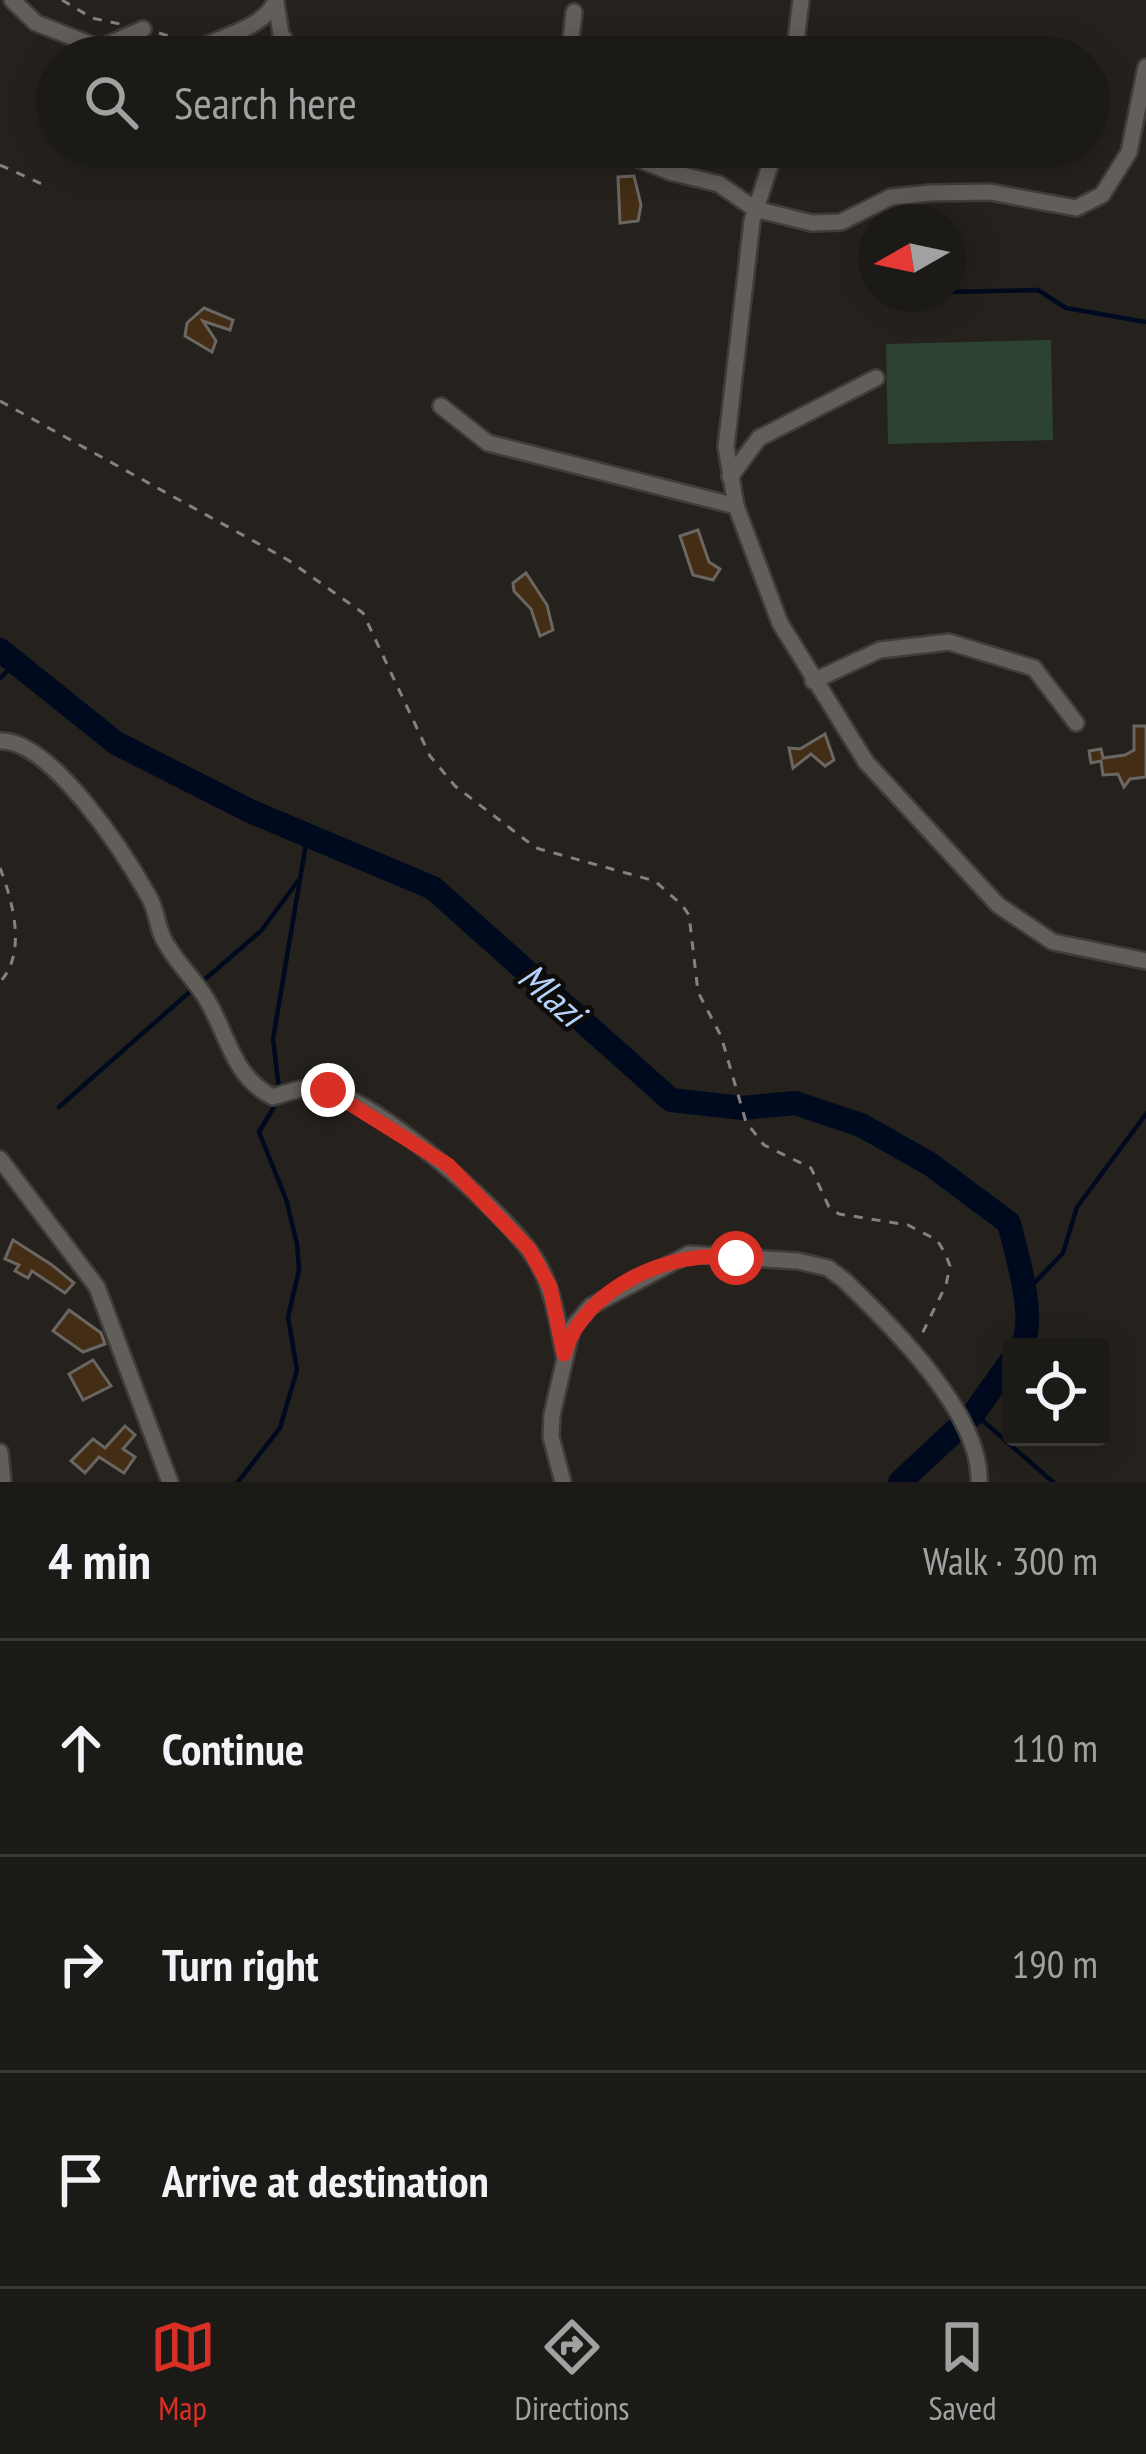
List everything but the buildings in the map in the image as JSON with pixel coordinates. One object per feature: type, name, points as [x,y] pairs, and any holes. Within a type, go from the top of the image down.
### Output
[{"type":"street","points":[[12,0],[36,23],[68,36]]},
{"type":"street","points":[[248,27],[281,34],[276,0]]},
{"type":"street","points":[[228,36],[271,11],[276,0]]},
{"type":"street","points":[[797,36],[801,0]]},
{"type":"street","points":[[571,36],[574,12]]},
{"type":"street","points":[[128,36],[143,29]]},
{"type":"street","points":[[660,168],[719,184],[755,209],[824,224],[852,218],[899,195],[990,192],[1058,208],[1084,206],[1102,195],[1132,144],[1146,67]]},
{"type":"street","points":[[769,168],[755,209],[726,431],[736,506],[780,623],[866,762],[998,905],[1054,942],[1146,961]]},
{"type":"street","points":[[730,477],[759,438],[876,378]]},
{"type":"street","points":[[441,406],[488,443],[736,506]]},
{"type":"street","points":[[813,681],[880,650],[950,642],[1034,668],[1076,723]]},
{"type":"street","points":[[0,741],[30,746],[54,765],[137,878],[158,915],[162,937],[206,998],[240,1072],[254,1088],[273,1097],[300,1088],[328,1090],[448,1165],[529,1249],[550,1287],[564,1354]]},
{"type":"street","points":[[0,1160],[93,1281],[170,1482]]},
{"type":"street","points":[[563,1482],[551,1437],[564,1354],[575,1322],[591,1306],[664,1264],[701,1254],[828,1268],[862,1298],[965,1421],[978,1453],[979,1482]]},
{"type":"street","points":[[0,1452],[3,1482]]},
{"type":"path","points":[[0,165],[44,185]]},
{"type":"path","points":[[0,401],[288,560],[348,600],[363,613],[430,756],[455,786],[508,831],[536,848],[655,881],[672,893],[689,915],[698,992],[721,1036],[746,1122],[764,1145],[811,1168],[830,1207],[839,1214],[908,1225],[937,1240],[945,1253],[950,1266],[946,1286],[910,1353]]},
{"type":"path","points":[[0,868],[16,938],[14,962],[0,982]]},
{"type":"green space","points":[[1051,340],[1053,440],[888,444],[886,344]]},
{"type":"waterway","points":[[966,292],[1038,290],[1066,308],[1146,322]]},
{"type":"waterway","name":"Mlazi","points":[[0,650],[116,743],[250,811],[433,888],[671,1100],[742,1108],[795,1103],[861,1125],[930,1164],[1009,1223],[1027,1304],[1025,1338]]},
{"type":"waterway","points":[[0,678],[17,662]]},
{"type":"waterway","points":[[279,1089],[273,1039],[308,832]]},
{"type":"waterway","points":[[203,981],[261,931],[298,881]]},
{"type":"waterway","points":[[59,1107],[194,988]]},
{"type":"waterway","points":[[238,1482],[280,1428],[297,1370],[288,1317],[299,1270],[297,1244],[286,1199],[259,1132],[278,1100]]},
{"type":"waterway","points":[[1025,1293],[1063,1253],[1077,1207],[1146,1114]]},
{"type":"waterway","name":"Mlazi","points":[[900,1482],[974,1413],[1002,1374]]},
{"type":"waterway","points":[[974,1413],[1053,1482]]},
{"type":"route","points":[[328,1090],[448,1165],[529,1249],[550,1287],[564,1354],[575,1322],[603,1298],[689,1254],[736,1258]]}]
